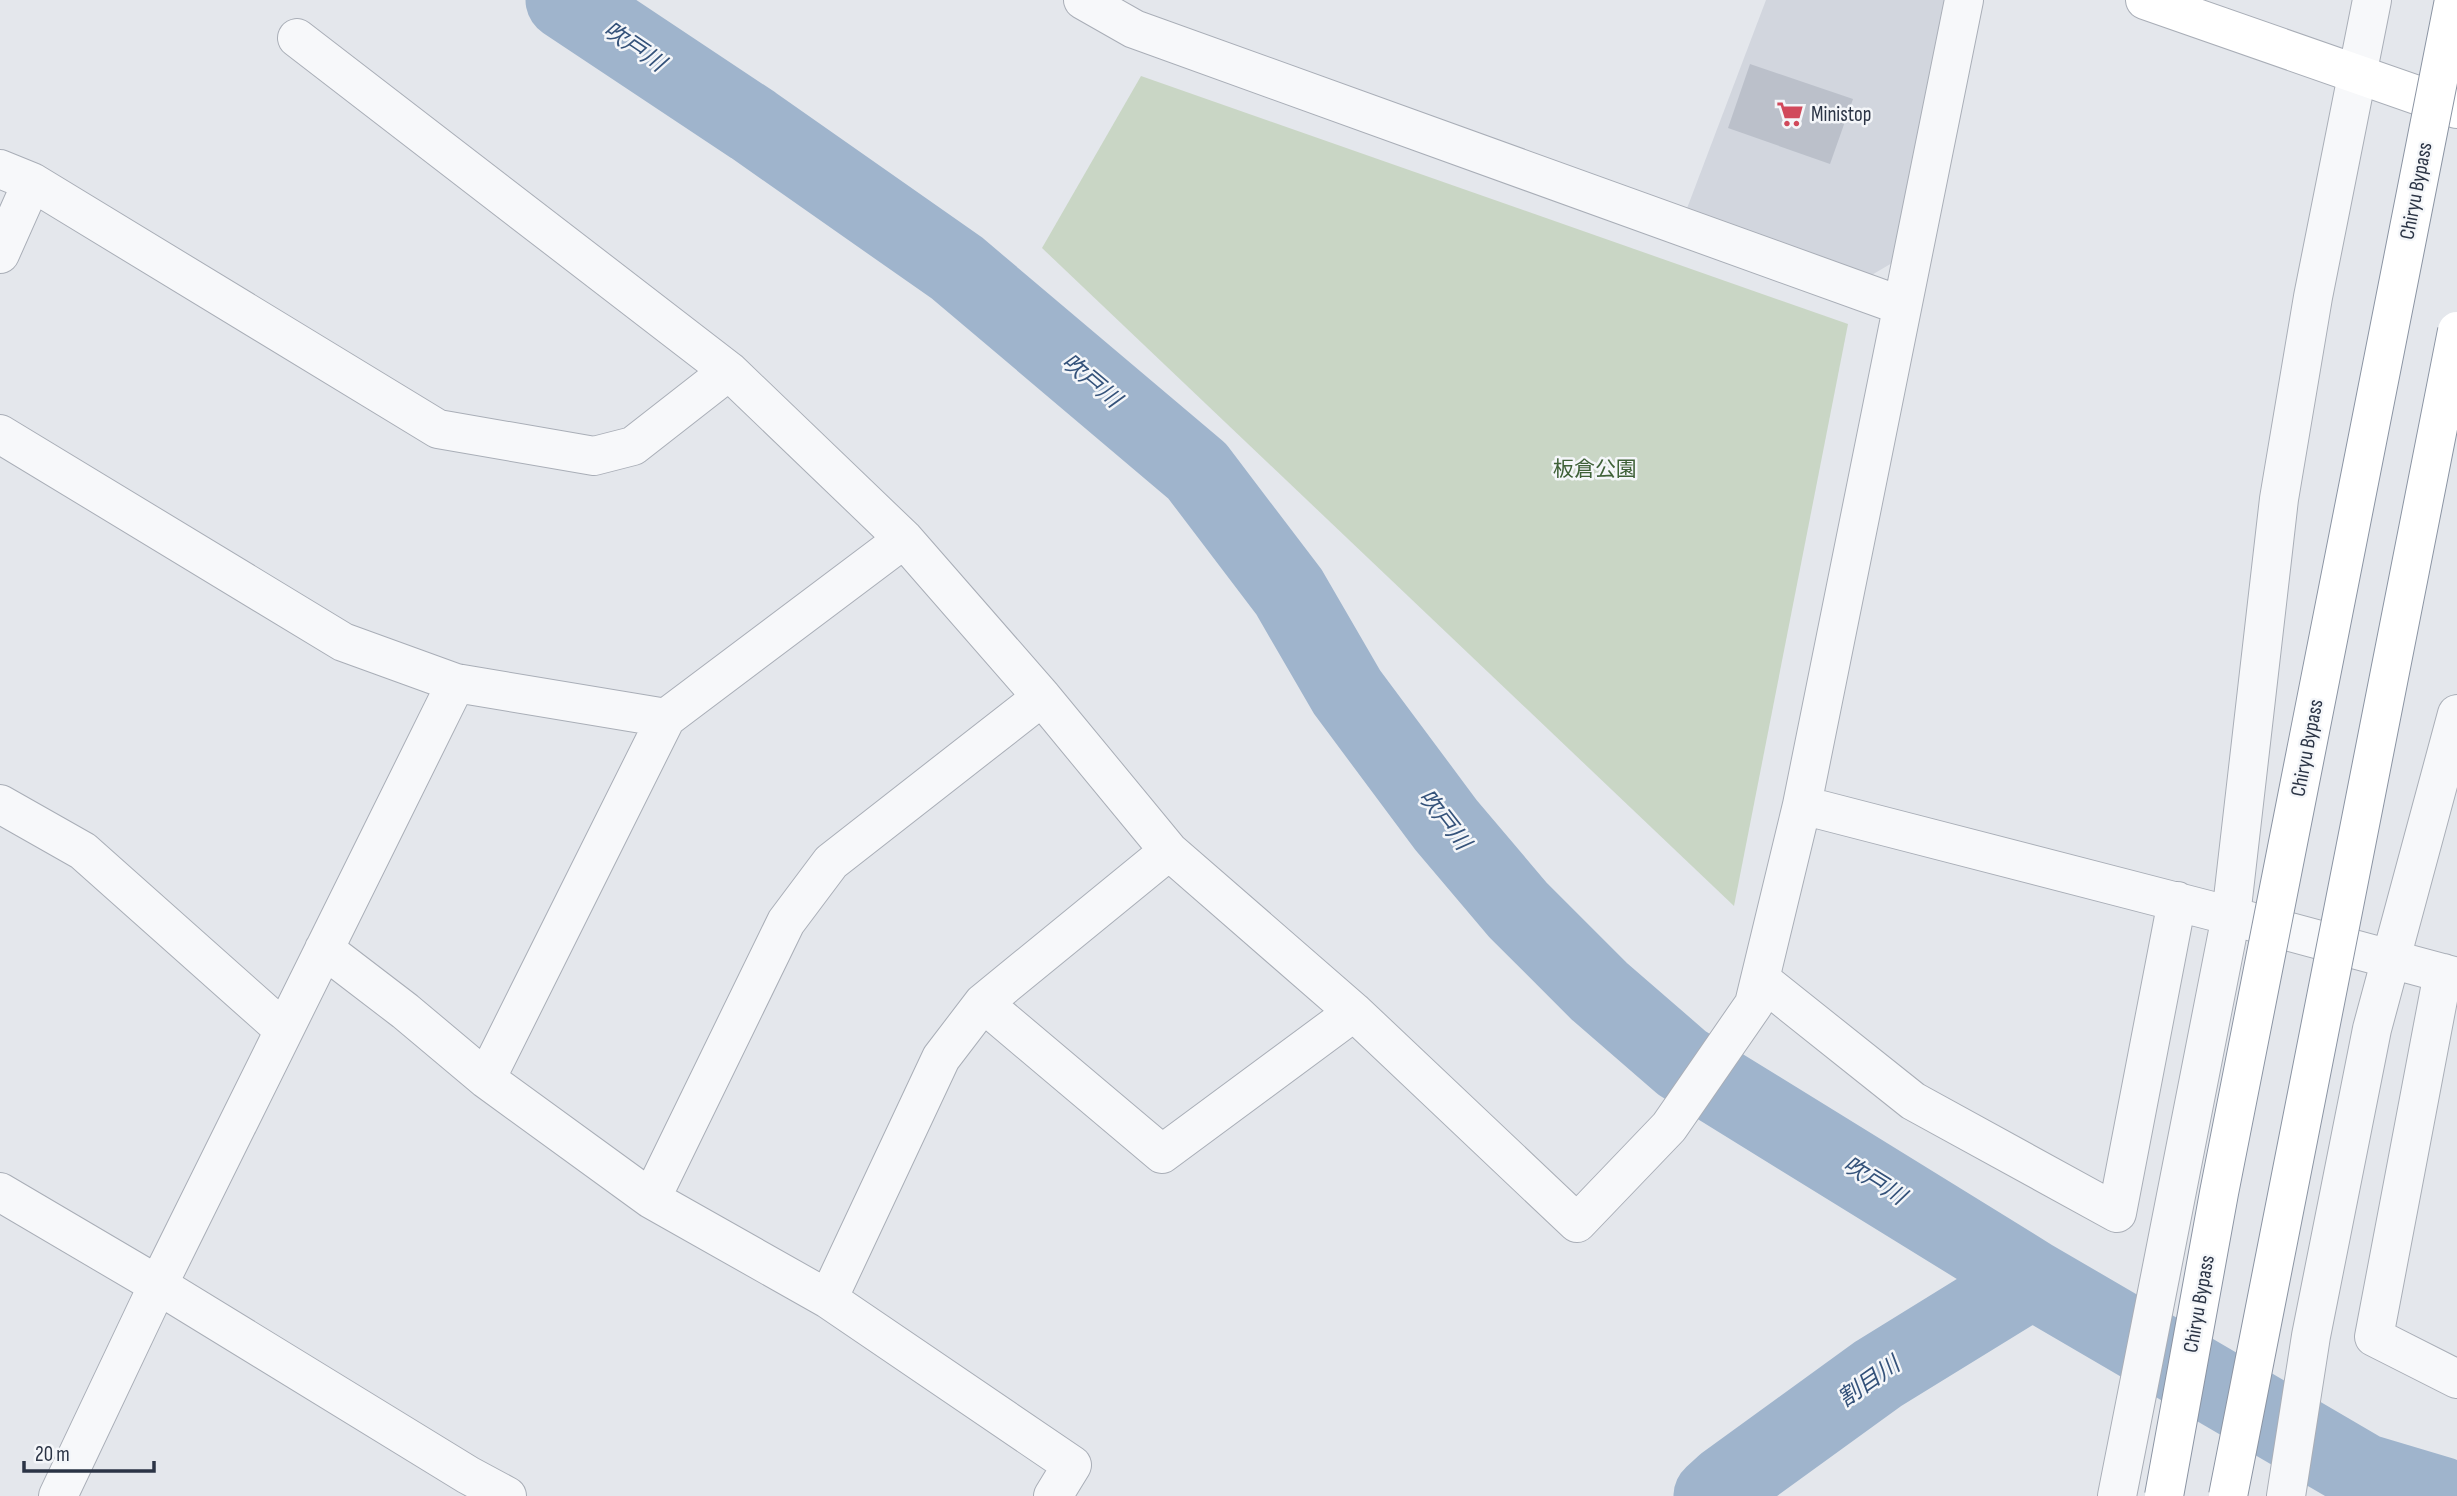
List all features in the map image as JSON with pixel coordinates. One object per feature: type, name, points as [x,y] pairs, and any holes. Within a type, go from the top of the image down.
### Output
[{"type":"main road","points":[[2145,0],[2457,109]]},
{"type":"main road","name":"Chiryu Bypass","points":[[2164,1496],[2219,1193],[2454,0]]},
{"type":"main road","points":[[2228,1496],[2457,331]]},
{"type":"street","points":[[1083,0],[1140,15],[1902,306]]},
{"type":"street","points":[[297,38],[729,371],[904,539],[1042,697],[1169,851],[1354,1012],[1577,1223],[1669,1127],[1757,991],[1802,805],[1965,0]]},
{"type":"street","points":[[2117,1496],[2231,916],[2279,499],[2313,296],[2372,0]]},
{"type":"street","points":[[0,254],[16,175],[438,429],[594,456],[633,446],[729,371]]},
{"type":"street","points":[[0,434],[343,642],[456,682],[666,718]]},
{"type":"street","points":[[486,1079],[666,718],[904,539]]},
{"type":"street","points":[[58,1496],[158,1286],[456,682]]},
{"type":"street","points":[[651,1199],[786,922],[831,862],[1042,697]]},
{"type":"street","points":[[2286,1496],[2311,1336],[2372,1029],[2457,714]]},
{"type":"street","points":[[0,804],[83,851],[284,1030]]},
{"type":"street","points":[[1802,805],[2177,901],[2450,975],[2374,1337],[2457,1380]]},
{"type":"street","points":[[828,1299],[941,1058],[983,1003],[1169,851]]},
{"type":"street","points":[[1757,991],[1913,1101],[2117,1213],[2177,901]]},
{"type":"street","points":[[324,949],[405,1011],[486,1079],[651,1199],[828,1299],[1072,1465],[1053,1496]]},
{"type":"street","points":[[983,1003],[1161,1154],[1354,1012]]},
{"type":"street","points":[[0,1192],[456,1468],[507,1496]]},
{"type":"shaded area","points":[[1766,0],[1944,0],[1892,263],[1870,276],[1686,211]]},
{"type":"green space","name":"板倉公園","points":[[1141,76],[1848,324],[1734,906],[1042,248]]},
{"type":"building","name":"Ministop","points":[[1750,64],[1853,99],[1830,164],[1728,128]]},
{"type":"waterway","name":"吹戸川","points":[[565,0],[753,125],[957,268],[1197,471],[1289,592],[1347,692],[1446,825],[1518,910],[1599,991],[1682,1063],[2032,1279],[2364,1473],[2441,1496]]},
{"type":"waterway","name":"割目川","points":[[1713,1496],[1878,1374],[2032,1279]]},
{"type":"place","name":"Ministop","points":[[1790,114]]}]
